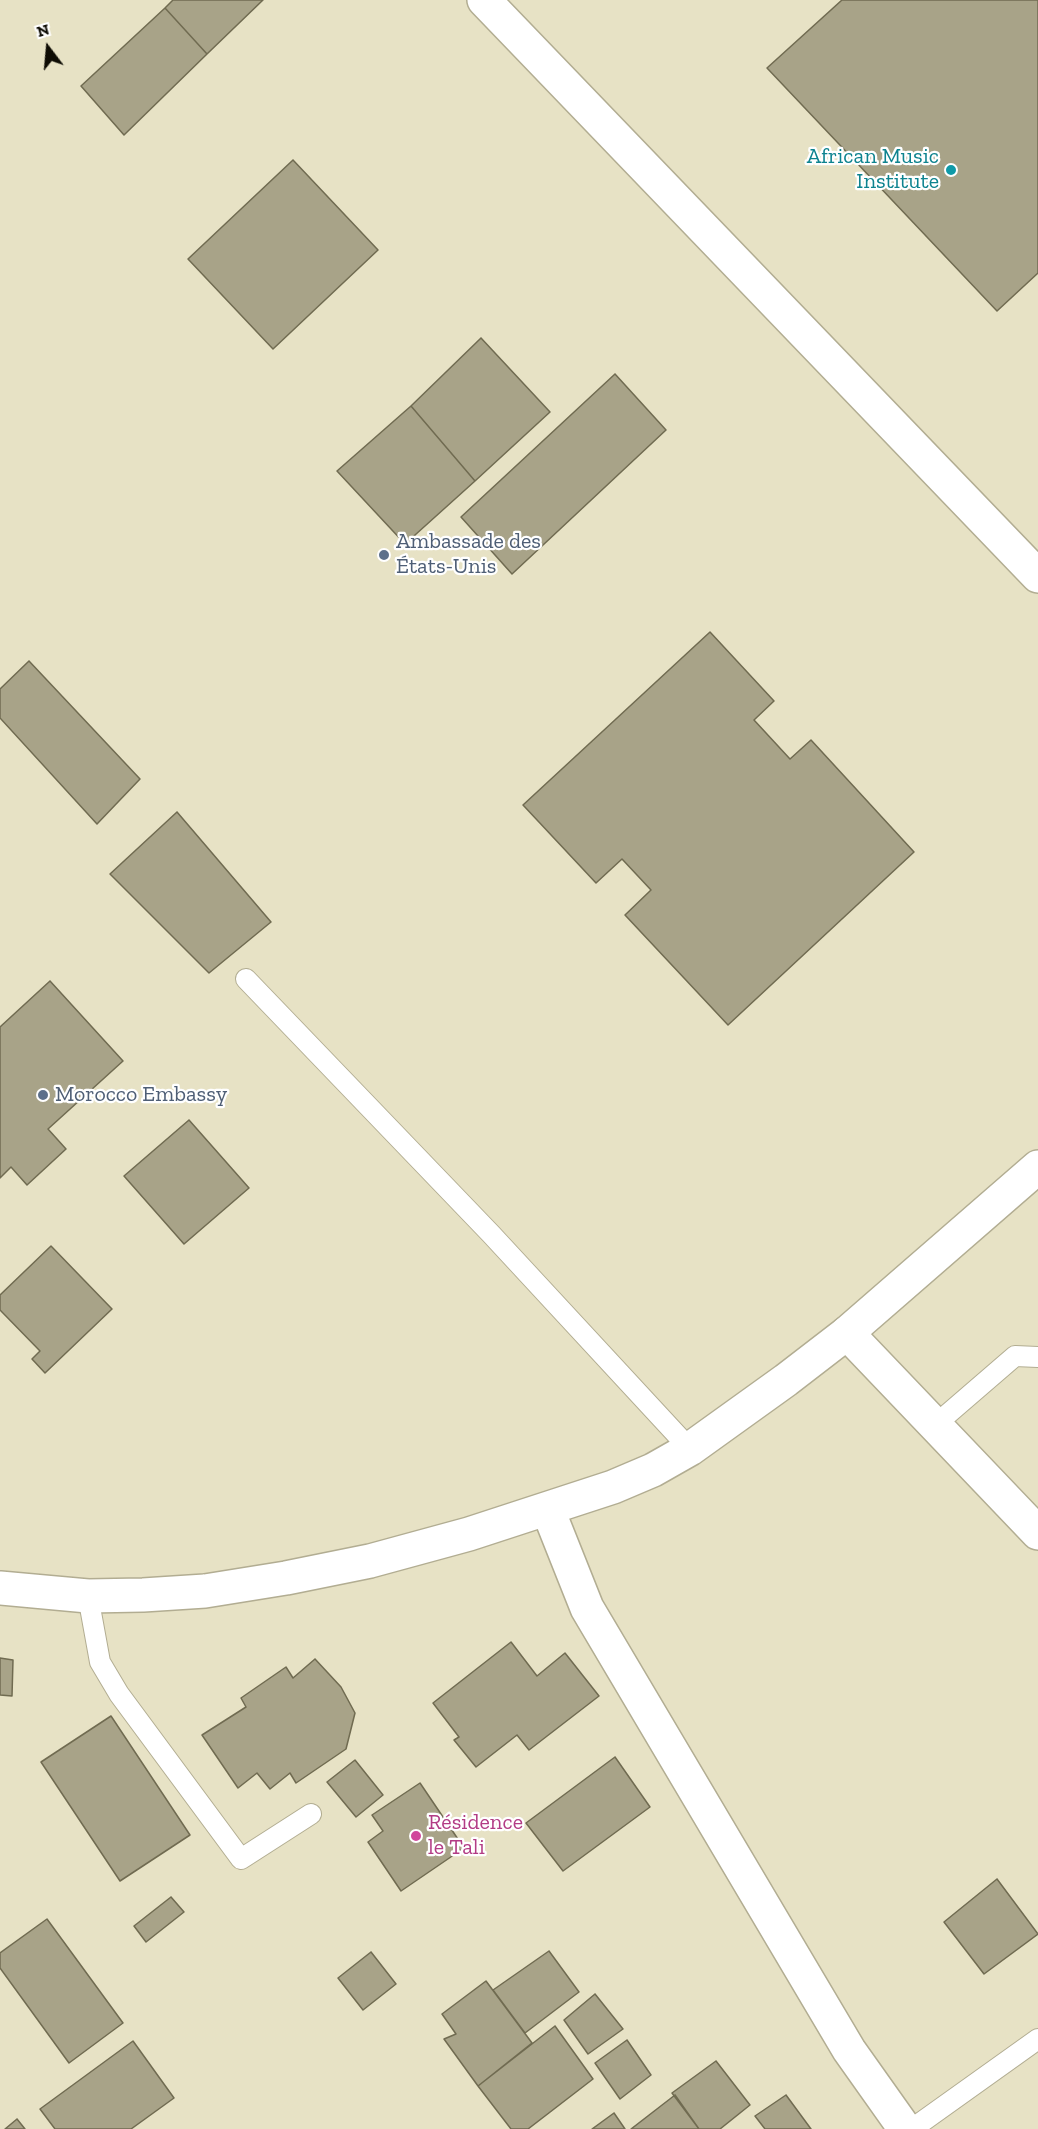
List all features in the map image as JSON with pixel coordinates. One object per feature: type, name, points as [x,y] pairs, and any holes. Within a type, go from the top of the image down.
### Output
[{"type":"street","points":[[484,0],[1038,576]]},
{"type":"street","points":[[0,1588],[88,1596],[205,1591],[286,1578],[370,1561],[548,1510],[653,1470],[690,1449],[847,1333],[1038,1167]]},
{"type":"street","points":[[847,1333],[1038,1533]]},
{"type":"street","points":[[548,1510],[587,1608],[849,2050],[905,2129]]},
{"type":"lane","points":[[246,979],[491,1234],[690,1449]]},
{"type":"lane","points":[[935,1425],[1015,1356],[1038,1357]]},
{"type":"lane","points":[[88,1596],[100,1662],[119,1694],[241,1859],[311,1814]]},
{"type":"lane","points":[[912,2129],[1038,2039]]},
{"type":"building","points":[[173,0],[263,0],[207,54],[165,8]]},
{"type":"building","name":"African Music Institute","points":[[842,0],[1038,0],[1038,273],[997,311],[767,68]]},
{"type":"building","points":[[165,8],[207,54],[124,135],[81,86]]},
{"type":"building","points":[[293,160],[378,250],[273,349],[188,259]]},
{"type":"building","points":[[481,338],[550,412],[475,481],[411,406]]},
{"type":"building","points":[[615,374],[666,430],[512,574],[461,517]]},
{"type":"building","points":[[411,406],[475,481],[405,544],[337,471]]},
{"type":"building","points":[[710,632],[774,701],[754,720],[790,759],[811,740],[914,852],[728,1025],[625,915],[651,890],[622,859],[596,883],[523,805]]},
{"type":"building","points":[[29,661],[140,779],[97,824],[0,718],[0,689]]},
{"type":"building","points":[[177,812],[271,922],[209,973],[110,874]]},
{"type":"building","name":"Morocco Embassy","points":[[50,981],[123,1061],[48,1129],[66,1149],[27,1185],[11,1167],[0,1178],[0,1027]]},
{"type":"building","points":[[189,1120],[249,1188],[184,1244],[124,1176]]},
{"type":"building","points":[[51,1246],[112,1309],[45,1373],[32,1359],[40,1351],[0,1310],[0,1295]]},
{"type":"building","points":[[511,1642],[537,1676],[565,1653],[599,1696],[529,1750],[517,1735],[476,1767],[454,1740],[459,1737],[433,1703]]},
{"type":"building","points":[[0,1658],[13,1660],[12,1696],[0,1695]]},
{"type":"building","points":[[315,1659],[341,1687],[355,1713],[346,1749],[296,1783],[290,1773],[270,1789],[257,1773],[238,1788],[202,1735],[246,1707],[241,1698],[286,1667],[293,1678]]},
{"type":"building","points":[[111,1716],[190,1835],[120,1881],[41,1762]]},
{"type":"building","points":[[615,1757],[650,1807],[563,1871],[526,1823]]},
{"type":"building","points":[[355,1760],[383,1795],[356,1817],[327,1782]]},
{"type":"building","name":"Résidence le Tali","points":[[420,1783],[464,1848],[401,1891],[368,1842],[383,1831],[372,1815]]},
{"type":"building","points":[[997,1879],[1038,1934],[984,1974],[944,1922]]},
{"type":"building","points":[[171,1897],[184,1912],[146,1942],[134,1926]]},
{"type":"building","points":[[47,1919],[123,2023],[69,2063],[0,1968],[0,1953]]},
{"type":"building","points":[[549,1951],[579,1992],[525,2033],[493,1990]]},
{"type":"building","points":[[371,1952],[396,1984],[363,2010],[338,1978]]},
{"type":"building","points":[[486,1981],[532,2043],[478,2086],[444,2039],[456,2034],[442,2014]]},
{"type":"building","points":[[595,1994],[623,2029],[588,2054],[564,2020]]},
{"type":"building","points":[[555,2026],[593,2079],[528,2129],[511,2129],[478,2086]]},
{"type":"building","points":[[627,2040],[651,2075],[620,2099],[595,2063]]},
{"type":"building","points":[[133,2041],[174,2098],[131,2129],[55,2129],[40,2109]]},
{"type":"building","points":[[716,2061],[750,2105],[720,2129],[699,2129],[672,2093]]},
{"type":"building","points":[[675,2095],[699,2129],[631,2129]]},
{"type":"building","points":[[786,2095],[811,2129],[765,2129],[755,2116]]},
{"type":"building","points":[[614,2113],[625,2129],[592,2129]]},
{"type":"building","points":[[17,2119],[25,2129],[5,2129]]},
{"type":"place","name":"African Music Institute","points":[[951,170]]},
{"type":"place","name":"Ambassade des États-Unis","points":[[384,555]]},
{"type":"place","name":"Morocco Embassy","points":[[43,1095]]},
{"type":"place","name":"Résidence le Tali","points":[[416,1836]]}]
